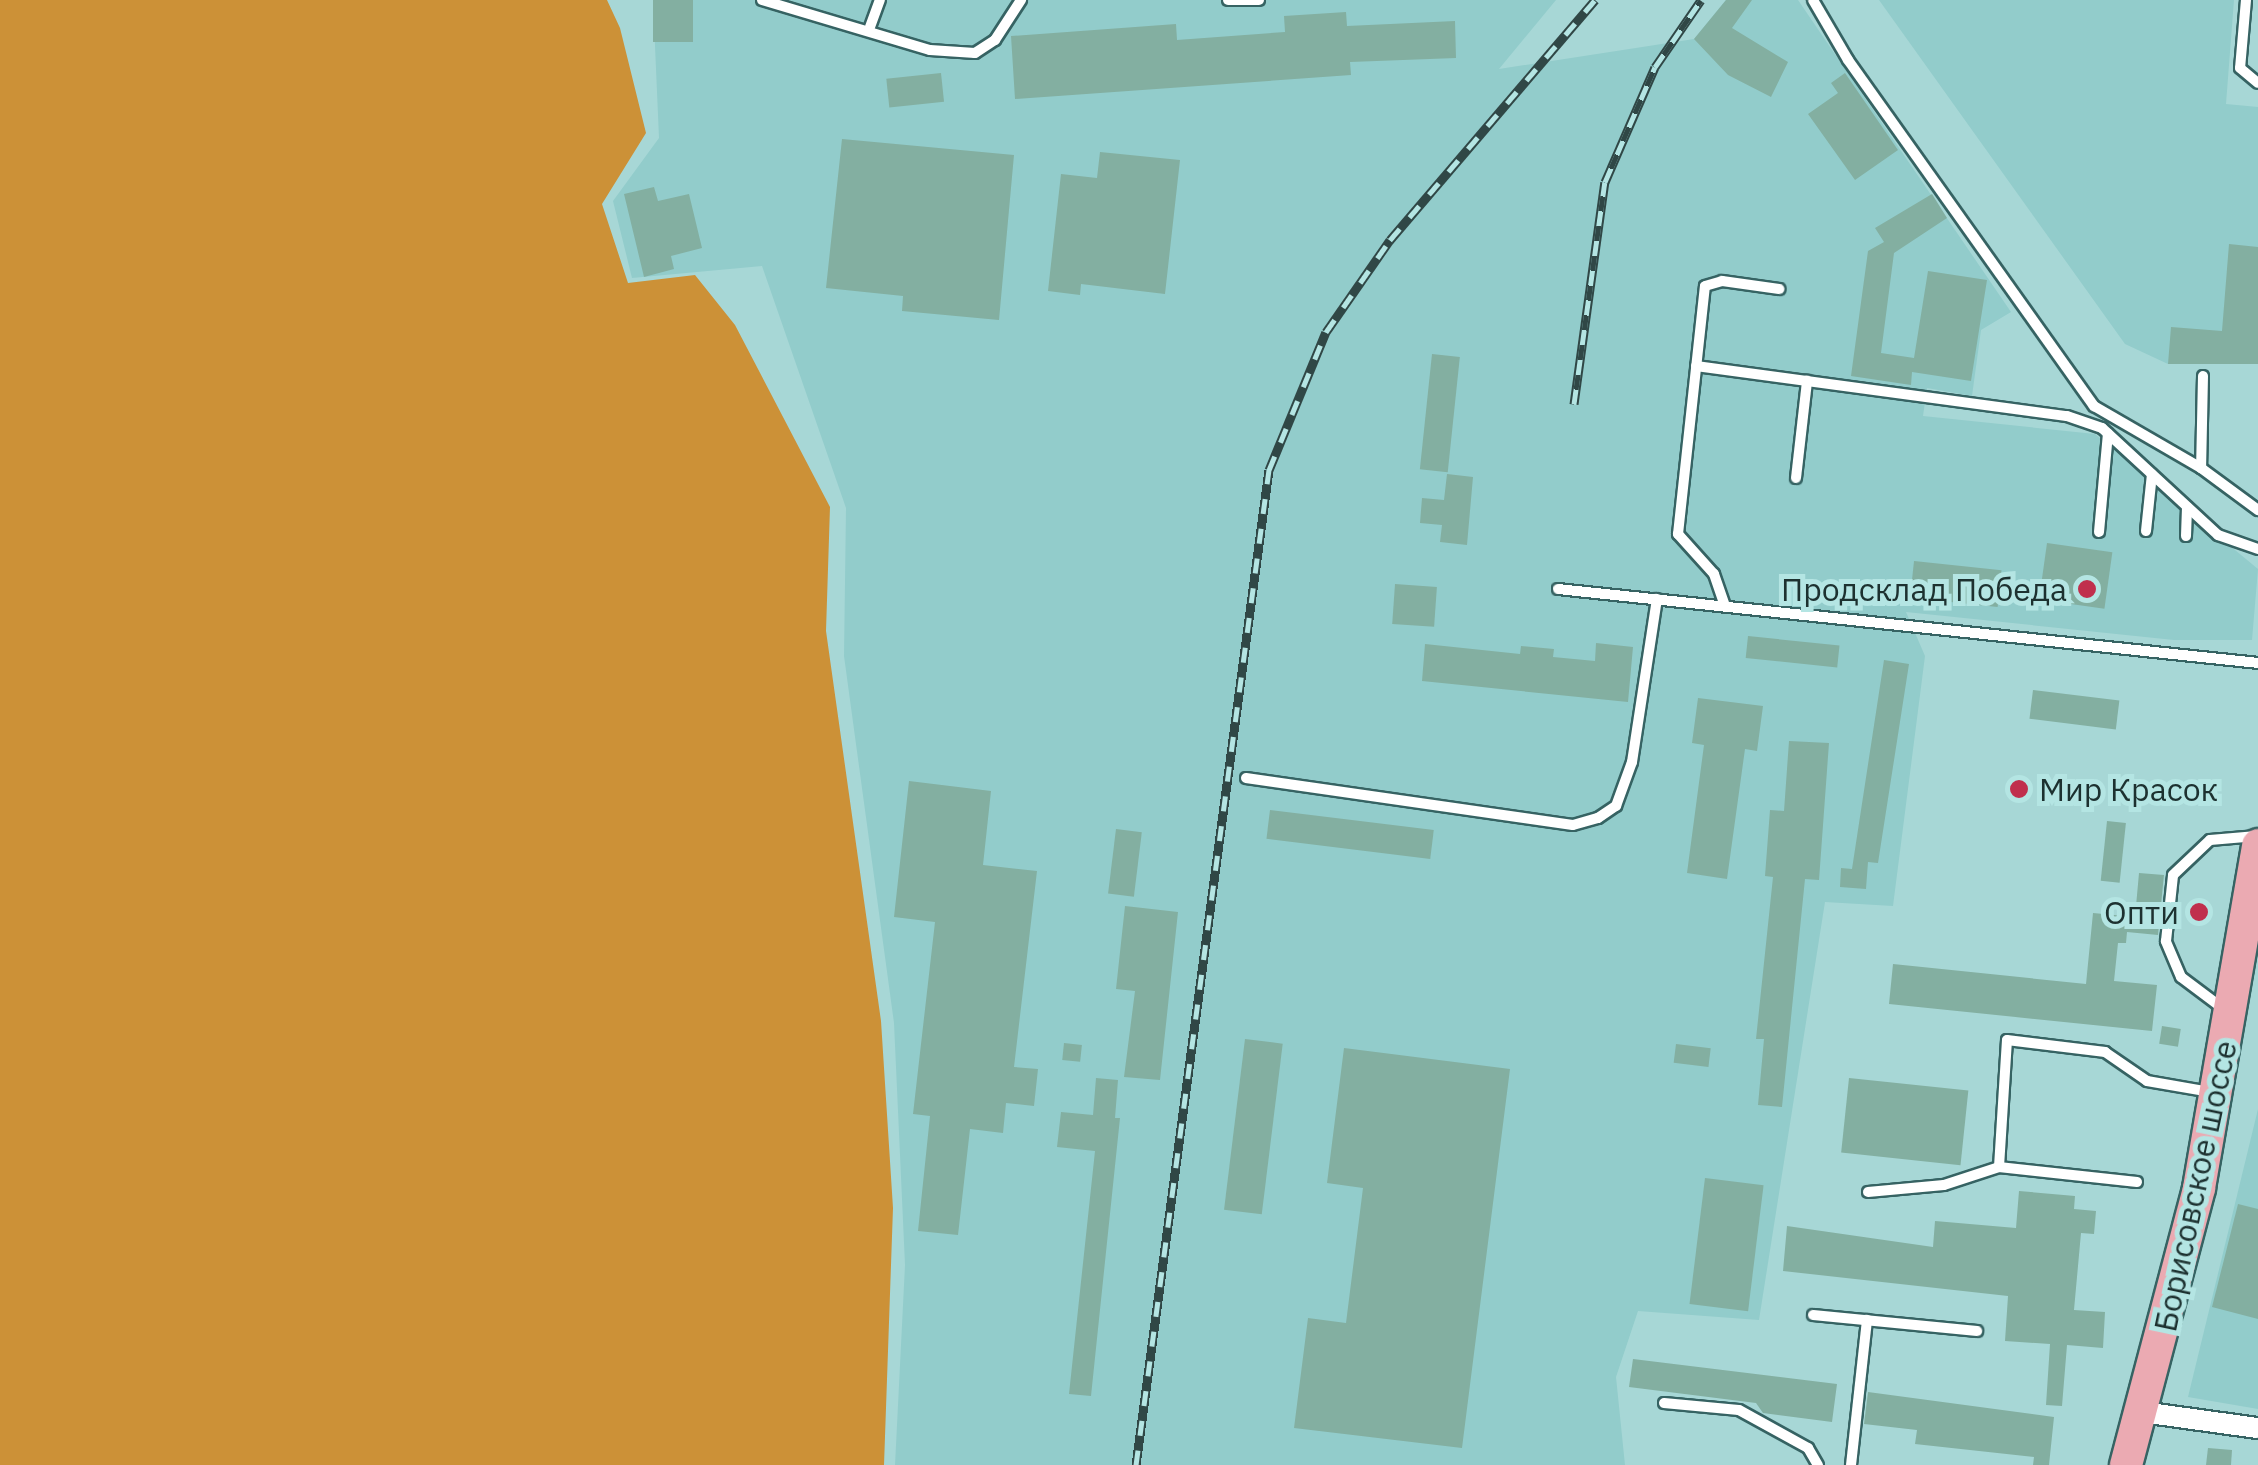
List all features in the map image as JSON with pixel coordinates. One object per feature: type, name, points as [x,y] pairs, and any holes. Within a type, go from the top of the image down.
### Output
[{"type":"main road","name":"Борисовское шоссе","points":[[2126,1465],[2217,1094],[2258,845]]},
{"type":"street","points":[[2142,1412],[2258,1428]]},
{"type":"lane","points":[[762,0],[870,27],[930,50],[974,54],[996,40],[1021,0]]},
{"type":"lane","points":[[870,27],[880,0]]},
{"type":"lane","points":[[1228,0],[1259,0]]},
{"type":"lane","points":[[1814,0],[1848,60],[2094,406],[2201,468],[2258,510]]},
{"type":"lane","points":[[2246,0],[2240,68],[2244,78],[2258,83]]},
{"type":"lane","points":[[1724,606],[1714,574],[1678,534],[1705,286],[1722,281],[1779,289]]},
{"type":"lane","points":[[1696,366],[2067,416],[2108,433],[2218,536],[2258,549]]},
{"type":"lane","points":[[2201,468],[2203,376]]},
{"type":"lane","points":[[1796,478],[1807,380]]},
{"type":"lane","points":[[2099,532],[2108,433]]},
{"type":"lane","points":[[2146,532],[2152,474]]},
{"type":"lane","points":[[2186,536],[2187,507]]},
{"type":"lane","points":[[1558,589],[2258,662]]},
{"type":"lane","points":[[1246,778],[1573,825],[1598,818],[1616,806],[1632,762],[1657,600]]},
{"type":"lane","points":[[2232,1015],[2181,977],[2166,942],[2174,875],[2210,840],[2258,836]]},
{"type":"lane","points":[[1999,1167],[2007,1040],[2106,1052],[2148,1081],[2217,1094]]},
{"type":"lane","points":[[1868,1192],[1944,1185],[1999,1167],[2137,1182]]},
{"type":"lane","points":[[1813,1315],[1977,1330]]},
{"type":"lane","points":[[1852,1465],[1867,1320]]},
{"type":"lane","points":[[1664,1403],[1738,1410],[1808,1448],[1818,1465]]},
{"type":"shaded area","points":[[0,0],[607,0],[620,28],[646,133],[602,204],[628,283],[695,275],[735,325],[830,507],[826,631],[881,1021],[893,1208],[884,1465],[0,1465]]},
{"type":"shaded area","points":[[653,0],[1556,0],[1499,69],[1694,39],[1726,0],[1798,0],[2011,312],[1981,330],[1972,396],[1927,388],[1923,416],[2095,434],[2258,569],[2252,640],[2174,640],[1906,612],[1925,656],[1893,906],[1825,902],[1759,1320],[1638,1311],[1616,1377],[1625,1465],[895,1465],[905,1265],[894,1023],[844,656],[846,508],[762,266],[632,278],[613,201],[659,138]]},
{"type":"shaded area","points":[[1879,0],[2234,0],[2226,104],[2258,107],[2258,364],[2168,364],[2125,344]]},
{"type":"shaded area","points":[[2258,1109],[2258,1409],[2188,1397]]},
{"type":"building","points":[[653,0],[693,0],[693,42],[653,42]]},
{"type":"building","points":[[1726,0],[1752,0],[1732,28],[1788,62],[1771,97],[1728,75],[1694,39]]},
{"type":"building","points":[[1346,12],[1347,26],[1455,21],[1456,58],[1350,62],[1351,75],[1015,99],[1011,36],[1176,24],[1177,40],[1285,32],[1284,16]]},
{"type":"building","points":[[941,73],[944,102],[889,108],[886,79]]},
{"type":"building","points":[[1845,73],[1898,150],[1855,180],[1808,114],[1838,93],[1831,83]]},
{"type":"building","points":[[842,139],[1014,155],[999,320],[902,311],[903,296],[826,288]]},
{"type":"building","points":[[1100,152],[1180,160],[1165,294],[1081,284],[1080,295],[1048,291],[1061,174],[1097,178]]},
{"type":"building","points":[[654,187],[658,201],[689,194],[702,248],[671,256],[674,269],[644,277],[624,194]]},
{"type":"building","points":[[1932,194],[1947,218],[1894,253],[1881,353],[1914,358],[1928,271],[1987,280],[1971,381],[1912,372],[1911,385],[1851,376],[1868,251],[1884,242],[1875,228]]},
{"type":"building","points":[[2229,244],[2258,247],[2258,364],[2168,364],[2171,327],[2222,331]]},
{"type":"building","points":[[1432,354],[1460,357],[1448,472],[1420,469]]},
{"type":"building","points":[[1447,474],[1473,477],[1467,545],[1440,542],[1442,525],[1420,523],[1422,498],[1444,500]]},
{"type":"building","points":[[2047,543],[2112,552],[2104,609],[2039,599]]},
{"type":"building","points":[[1914,561],[2002,570],[1998,607],[1910,598]]},
{"type":"building","points":[[1395,584],[1437,587],[1434,627],[1392,624]]},
{"type":"building","points":[[1748,636],[1839,646],[1837,667],[1746,658]]},
{"type":"building","points":[[1596,643],[1633,647],[1628,702],[1422,681],[1425,644],[1520,654],[1521,646],[1554,649],[1553,657],[1595,661]]},
{"type":"building","points":[[1884,660],[1909,664],[1878,863],[1868,862],[1866,889],[1840,887],[1841,868],[1852,869]]},
{"type":"building","points":[[2033,690],[2119,701],[2116,729],[2029,719]]},
{"type":"building","points":[[1698,698],[1763,706],[1757,751],[1745,749],[1727,879],[1687,873],[1704,745],[1692,743]]},
{"type":"building","points":[[1789,741],[1829,743],[1819,880],[1805,879],[1782,1107],[1758,1105],[1764,1039],[1756,1039],[1773,877],[1765,876],[1770,810],[1784,811]]},
{"type":"building","points":[[909,781],[991,791],[983,865],[1037,871],[1014,1067],[1038,1069],[1034,1106],[1006,1103],[1003,1133],[970,1129],[958,1235],[918,1231],[930,1116],[913,1114],[935,922],[894,917]]},
{"type":"building","points":[[1270,810],[1434,830],[1430,859],[1266,839]]},
{"type":"building","points":[[2107,821],[2126,823],[2120,883],[2101,881]]},
{"type":"building","points":[[1116,829],[1142,832],[1134,897],[1108,894]]},
{"type":"building","points":[[2139,873],[2164,875],[2158,935],[2127,932],[2126,943],[2118,943],[2114,981],[2157,985],[2152,1031],[1889,1004],[1893,964],[2086,984],[2093,913],[2135,917]]},
{"type":"building","points":[[1125,906],[1178,912],[1160,1080],[1124,1077],[1135,991],[1116,989]]},
{"type":"building","points":[[2162,1026],[2181,1029],[2178,1047],[2159,1044]]},
{"type":"building","points":[[1245,1039],[1283,1044],[1262,1214],[1224,1210]]},
{"type":"building","points":[[1064,1043],[1082,1045],[1080,1062],[1062,1060]]},
{"type":"building","points":[[1676,1044],[1711,1048],[1708,1067],[1674,1063]]},
{"type":"building","points":[[1344,1048],[1510,1069],[1462,1448],[1294,1428],[1308,1318],[1346,1323],[1363,1188],[1327,1183]]},
{"type":"building","points":[[1096,1078],[1118,1080],[1115,1118],[1120,1118],[1091,1396],[1069,1394],[1095,1151],[1057,1147],[1061,1112],[1093,1115]]},
{"type":"building","points":[[1849,1078],[1968,1091],[1961,1165],[1841,1153]]},
{"type":"building","points":[[1705,1178],[1764,1185],[1748,1311],[1690,1304]]},
{"type":"building","points":[[2019,1191],[2075,1196],[2074,1209],[2096,1211],[2094,1234],[2081,1233],[2074,1310],[2105,1312],[2103,1348],[2067,1345],[2062,1406],[2046,1405],[2050,1344],[2005,1341],[2008,1296],[1783,1271],[1787,1226],[1933,1247],[1935,1221],[2016,1228]]},
{"type":"building","points":[[2238,1204],[2258,1209],[2258,1319],[2212,1307]]},
{"type":"building","points":[[1633,1359],[1837,1384],[1832,1422],[1763,1413],[1756,1403],[1629,1387]]},
{"type":"building","points":[[1868,1392],[2054,1417],[2049,1465],[2033,1465],[2034,1457],[1915,1444],[1917,1430],[1864,1424]]},
{"type":"building","points":[[2208,1448],[2232,1450],[2231,1465],[2206,1465]]},
{"type":"railway","points":[[1136,1465],[1269,470],[1326,332],[1390,240],[1595,0]]},
{"type":"railway","points":[[1574,404],[1605,182],[1655,67],[1701,0]]},
{"type":"place","name":"Продсклад Победа","points":[[2087,589]]},
{"type":"place","name":"Мир Красок","points":[[2019,789]]},
{"type":"place","name":"Опти","points":[[2199,912]]}]
